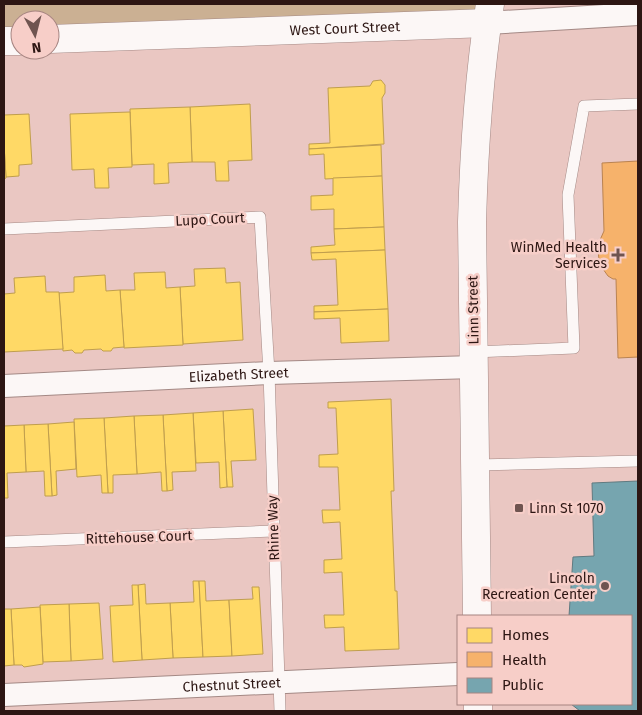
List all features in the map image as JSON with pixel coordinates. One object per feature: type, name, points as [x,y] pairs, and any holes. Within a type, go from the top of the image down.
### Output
[{"type":"street","name":"West Court Street","points":[[60,38],[489,13],[638,14]]},
{"type":"street","name":"Linn Street","points":[[477,615],[473,171],[478,105],[489,13]]},
{"type":"street","name":"Elizabeth Street","points":[[4,386],[269,373],[474,359]]},
{"type":"street","name":"Chestnut Street","points":[[4,695],[457,674]]},
{"type":"lane","points":[[474,359],[574,348],[568,195],[584,106],[638,104]]},
{"type":"lane","name":"Lupo Court","points":[[4,229],[260,217],[269,373]]},
{"type":"lane","name":"Rhine Way","points":[[269,373],[280,711]]},
{"type":"lane","points":[[475,465],[638,461]]},
{"type":"lane","name":"Rittehouse Court","points":[[4,542],[273,531]]},
{"type":"shaded area","points":[[4,4],[490,4],[487,23],[60,39],[60,10],[10,10],[10,41],[4,41]]},
{"type":"building: Homes","points":[[381,80],[385,85],[385,93],[382,98],[384,144],[309,149],[309,144],[330,143],[328,88],[370,86],[373,81]]},
{"type":"building: Homes","points":[[250,104],[252,160],[228,161],[229,181],[216,181],[215,162],[192,162],[190,107]]},
{"type":"building: Homes","points":[[190,107],[192,162],[168,163],[169,183],[154,184],[154,164],[132,165],[130,109]]},
{"type":"building: Homes","points":[[130,112],[132,167],[108,168],[109,188],[95,188],[94,169],[72,170],[70,114]]},
{"type":"building: Homes","points":[[29,114],[32,164],[19,165],[19,176],[6,177],[4,115]]},
{"type":"building: Homes","points":[[4,145],[6,178],[4,179]]},
{"type":"building: Homes","points":[[381,145],[382,176],[325,179],[324,154],[309,155],[309,149]]},
{"type":"building: Homes","points":[[382,176],[384,227],[334,229],[334,209],[311,210],[311,196],[333,195],[333,178]]},
{"type":"building: Homes","points":[[384,227],[385,250],[311,253],[311,247],[335,245],[334,229]]},
{"type":"building: Homes","points":[[385,250],[388,309],[314,312],[314,306],[338,305],[336,259],[312,260],[311,253]]},
{"type":"building: Homes","points":[[225,268],[226,283],[240,282],[243,340],[183,344],[180,287],[195,286],[194,269]]},
{"type":"building: Homes","points":[[165,272],[166,288],[180,287],[183,345],[124,348],[120,290],[135,290],[134,273]]},
{"type":"building: Homes","points":[[105,275],[106,291],[120,290],[124,347],[113,348],[111,351],[103,351],[101,349],[84,350],[82,353],[75,353],[72,350],[63,351],[59,293],[74,292],[74,277]]},
{"type":"building: Homes","points":[[45,276],[46,292],[59,292],[63,349],[4,352],[4,294],[15,293],[14,278]]},
{"type":"building: Homes","points":[[388,309],[389,341],[341,343],[340,318],[314,319],[314,312]]},
{"type":"building: Homes","points":[[391,399],[394,491],[391,491],[399,649],[345,651],[344,627],[325,628],[324,615],[344,615],[342,572],[324,573],[324,560],[342,559],[340,522],[323,523],[322,510],[340,510],[338,467],[319,467],[319,455],[338,454],[336,408],[328,408],[328,402]]},
{"type":"building: Homes","points":[[253,409],[256,460],[231,461],[233,487],[227,487],[223,411]]},
{"type":"building: Homes","points":[[223,411],[227,487],[220,488],[219,462],[196,463],[193,413]]},
{"type":"building: Homes","points":[[193,413],[196,471],[172,472],[173,490],[167,491],[163,415]]},
{"type":"building: Homes","points":[[163,415],[167,491],[162,491],[161,472],[137,474],[134,416]]},
{"type":"building: Homes","points":[[134,416],[137,474],[113,475],[113,493],[108,493],[104,418]]},
{"type":"building: Homes","points":[[104,418],[108,493],[102,493],[101,475],[77,477],[74,419]]},
{"type":"building: Homes","points":[[74,422],[76,469],[56,471],[57,495],[52,496],[48,424]]},
{"type":"building: Homes","points":[[48,424],[52,496],[45,496],[44,471],[26,472],[24,425]]},
{"type":"building: Homes","points":[[24,425],[26,472],[7,473],[8,498],[4,498],[4,426]]},
{"type":"building: Homes","points":[[193,581],[199,581],[203,657],[173,658],[170,603],[194,602]]},
{"type":"building: Homes","points":[[199,581],[205,581],[206,601],[229,600],[232,656],[203,657]]},
{"type":"building: Homes","points":[[145,584],[146,604],[170,603],[173,658],[142,660],[138,585]]},
{"type":"building: Homes","points":[[132,585],[138,585],[142,660],[113,662],[110,606],[133,605]]},
{"type":"building: Homes","points":[[252,587],[259,587],[263,654],[232,656],[229,600],[253,599]]},
{"type":"building: Homes","points":[[99,603],[103,659],[71,661],[69,604]]},
{"type":"building: Homes","points":[[69,604],[71,661],[43,662],[40,605]]},
{"type":"building: Homes","points":[[40,607],[43,664],[24,667],[22,665],[14,665],[11,609]]},
{"type":"building: Homes","points":[[4,609],[11,609],[14,665],[4,666]]},
{"type":"building: Health","name":"WinMed Health Services","points":[[638,161],[638,357],[618,358],[616,279],[608,276],[603,269],[599,260],[598,250],[604,231],[602,163]]},
{"type":"building: Public","name":"Lincoln Recreation Center","points":[[638,481],[638,711],[580,711],[572,705],[632,705],[632,615],[569,615],[573,557],[594,556],[592,483]]},
{"type":"place","name":"WinMed Health Services","points":[[618,255]]},
{"type":"place","name":"Linn St 1070","points":[[519,508]]},
{"type":"place","name":"Lincoln Recreation Center","points":[[605,586]]}]
